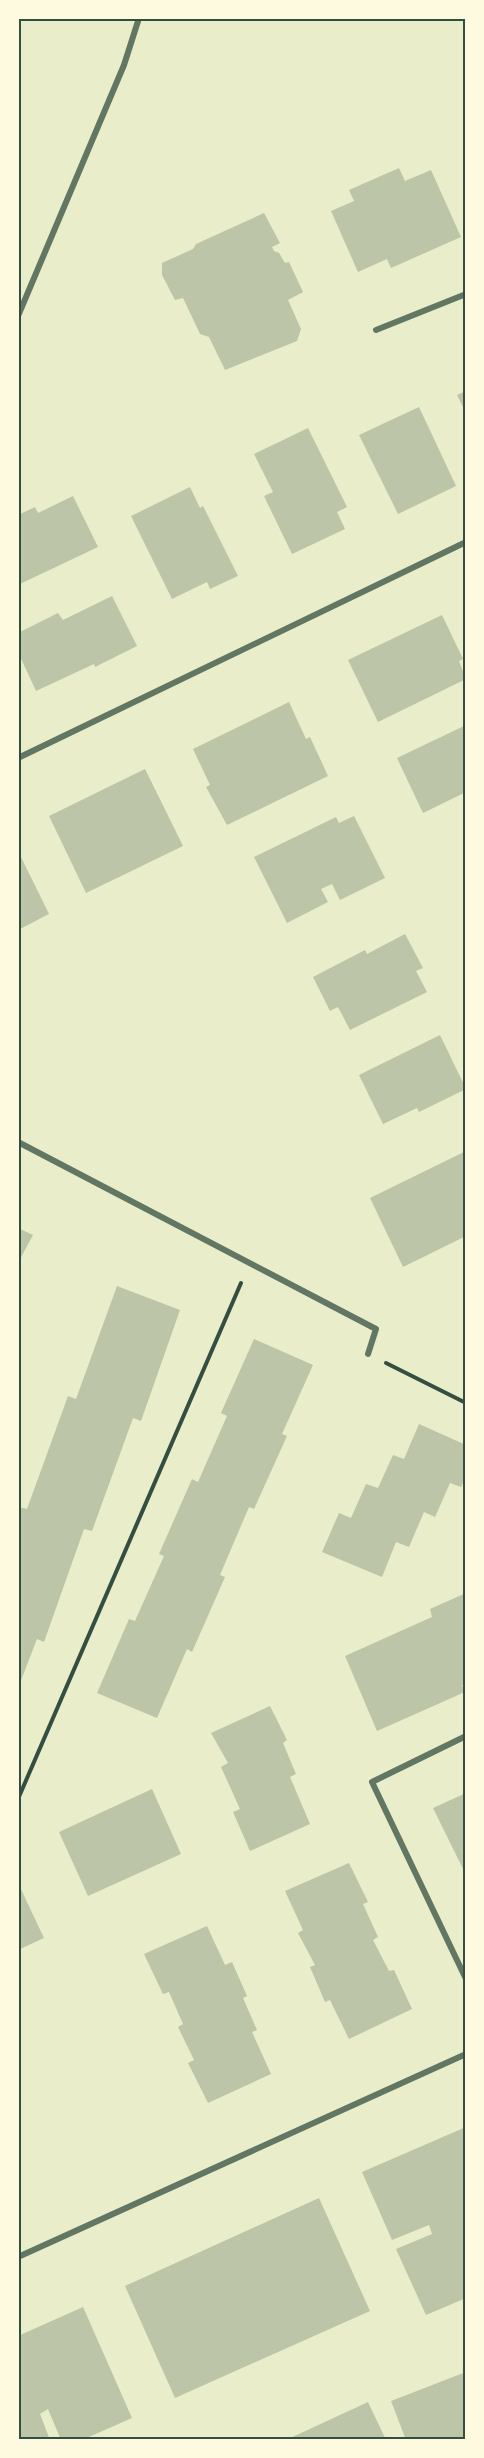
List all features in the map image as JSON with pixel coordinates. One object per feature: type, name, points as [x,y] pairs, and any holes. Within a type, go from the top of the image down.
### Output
[{"type":"street","points":[[18,316],[124,65],[140,18]]},
{"type":"street","points":[[376,330],[466,294]]},
{"type":"street","points":[[18,758],[466,542]]},
{"type":"street","points":[[18,1142],[376,1329],[368,1354]]},
{"type":"street","points":[[466,1736],[372,1782],[466,1979]]},
{"type":"street","points":[[18,2257],[466,2054]]},
{"type":"path","points":[[18,1799],[250,1263]]},
{"type":"path","points":[[368,1354],[466,1403]]},
{"type":"building","points":[[399,168],[405,181],[431,170],[461,237],[391,268],[387,259],[358,272],[331,211],[354,201],[349,190]]},
{"type":"building","points":[[264,213],[280,243],[272,247],[285,263],[289,262],[303,292],[288,300],[301,329],[297,341],[225,370],[209,337],[200,334],[183,298],[175,300],[162,275],[162,263],[193,249],[196,244]]},
{"type":"building","points":[[466,391],[466,413],[457,395]]},
{"type":"building","points":[[419,407],[456,486],[398,514],[359,435]]},
{"type":"building","points":[[308,428],[347,507],[337,512],[345,529],[292,554],[264,496],[273,492],[254,454]]},
{"type":"building","points":[[190,487],[200,508],[203,506],[238,576],[210,589],[207,582],[172,599],[131,516]]},
{"type":"building","points":[[73,496],[98,547],[20,584],[18,515],[35,507],[38,513]]},
{"type":"building","points":[[112,596],[137,646],[95,667],[94,664],[36,691],[18,652],[18,633],[58,613],[63,620]]},
{"type":"building","points":[[442,615],[463,659],[459,661],[466,679],[378,722],[348,660]]},
{"type":"building","points":[[289,702],[306,739],[310,737],[328,776],[227,825],[206,787],[210,785],[193,749]]},
{"type":"building","points":[[466,725],[466,792],[423,813],[397,758]]},
{"type":"building","points":[[145,769],[183,846],[86,893],[49,816]]},
{"type":"building","points":[[354,816],[385,878],[340,900],[332,884],[321,889],[328,902],[287,923],[254,857],[336,817],[339,823]]},
{"type":"building","points":[[18,851],[49,914],[18,930]]},
{"type":"building","points":[[405,934],[423,968],[416,971],[427,992],[350,1030],[338,1007],[330,1011],[313,977],[365,950],[367,954]]},
{"type":"building","points":[[440,1035],[466,1089],[419,1112],[417,1108],[383,1124],[359,1075]]},
{"type":"building","points":[[466,1151],[466,1236],[403,1267],[370,1198]]},
{"type":"building","points":[[18,1228],[33,1235],[18,1263]]},
{"type":"building","points":[[117,1286],[180,1310],[141,1421],[133,1418],[92,1531],[84,1529],[44,1642],[37,1639],[18,1688],[18,1510],[19,1507],[27,1509],[68,1396],[76,1399]]},
{"type":"building","points":[[254,1339],[313,1365],[282,1434],[287,1436],[254,1509],[249,1507],[220,1575],[225,1577],[192,1652],[187,1649],[157,1718],[97,1693],[129,1619],[135,1621],[164,1556],[159,1554],[192,1479],[198,1482],[227,1416],[221,1413]]},
{"type":"building","points":[[419,1424],[466,1445],[466,1476],[461,1487],[450,1483],[435,1517],[424,1512],[409,1547],[396,1542],[382,1577],[322,1552],[339,1513],[351,1518],[366,1484],[378,1488],[393,1455],[404,1459]]},
{"type":"building","points":[[466,1593],[466,1683],[462,1685],[465,1692],[377,1731],[345,1656],[432,1617],[430,1609]]},
{"type":"building","points":[[270,1706],[287,1740],[283,1743],[296,1774],[290,1777],[310,1824],[250,1851],[233,1812],[240,1809],[221,1767],[228,1763],[211,1733]]},
{"type":"building","points":[[152,1789],[181,1854],[88,1896],[59,1832]]},
{"type":"building","points":[[466,1793],[466,1875],[433,1808]]},
{"type":"building","points":[[349,1863],[368,1902],[363,1904],[378,1937],[373,1940],[389,1971],[394,1970],[412,2009],[349,2039],[330,2000],[325,2002],[310,1967],[315,1965],[298,1933],[303,1930],[285,1891]]},
{"type":"building","points":[[18,1883],[44,1938],[18,1950]]},
{"type":"building","points":[[207,1926],[225,1965],[232,1962],[247,1996],[243,1998],[257,2030],[252,2032],[271,2074],[208,2103],[188,2063],[194,2060],[178,2027],[183,2024],[169,1992],[163,1994],[144,1954]]},
{"type":"building","points":[[466,2127],[466,2298],[426,2315],[396,2249],[432,2234],[429,2225],[392,2240],[362,2172]]},
{"type":"building","points":[[319,2198],[370,2311],[175,2398],[125,2286]]},
{"type":"building","points":[[83,2307],[132,2418],[82,2440],[61,2440],[48,2409],[40,2414],[50,2440],[18,2440],[18,2336]]},
{"type":"building","points":[[466,2372],[466,2440],[406,2440],[391,2401]]},
{"type":"building","points":[[368,2402],[386,2440],[286,2440]]}]
